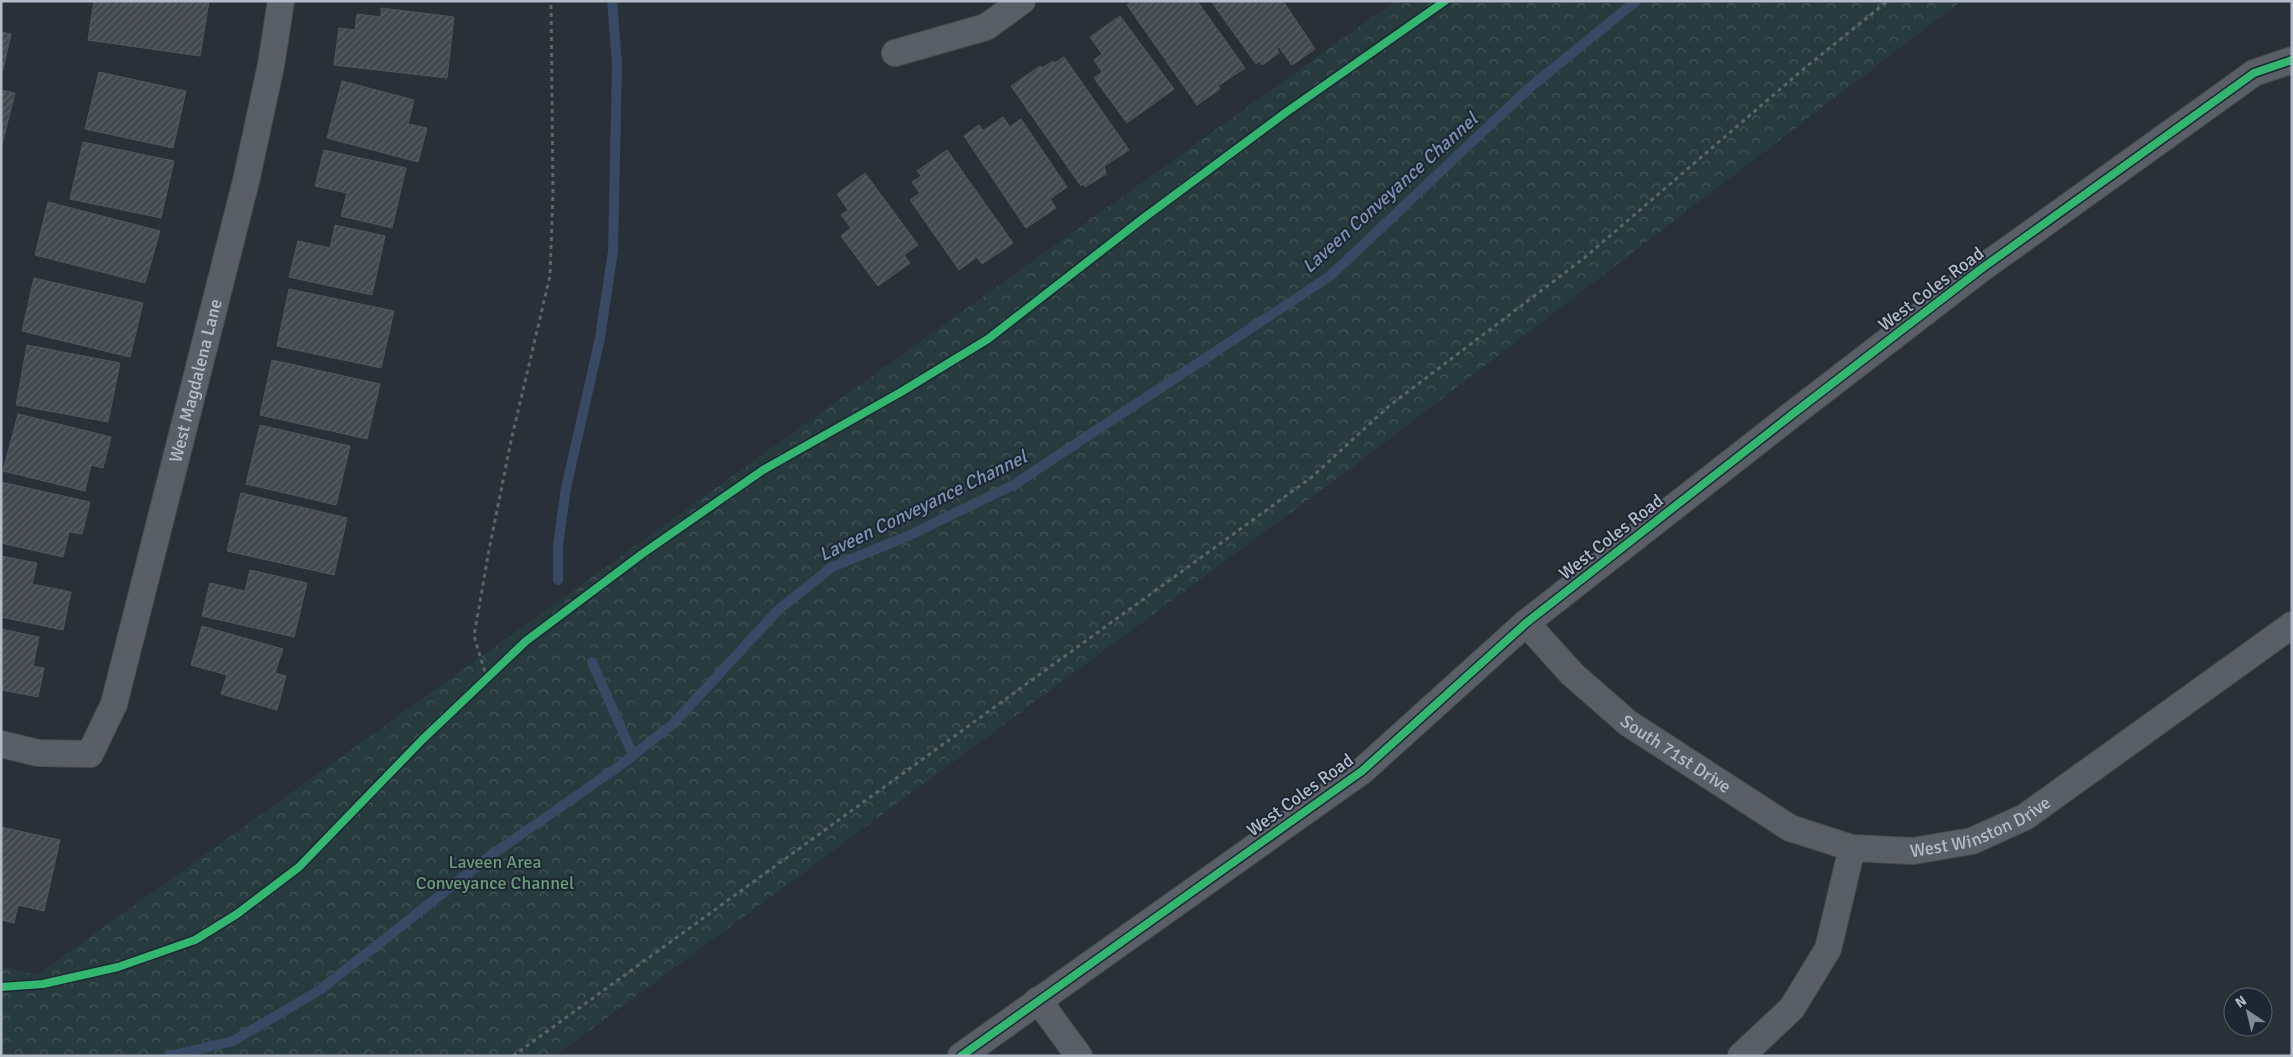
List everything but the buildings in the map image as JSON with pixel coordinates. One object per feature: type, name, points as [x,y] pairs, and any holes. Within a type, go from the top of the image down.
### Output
[{"type":"street","name":"West Magdalena Lane","points":[[1,744],[38,753],[90,754],[114,704],[246,181],[271,65],[281,1]]},
{"type":"street","points":[[895,53],[986,27],[1022,1]]},
{"type":"street","name":"West Coles Road","points":[[961,1056],[1362,771],[1526,623],[1794,412],[1981,269],[2254,74],[2292,60]]},
{"type":"street","name":"South 71st Drive","points":[[1526,623],[1572,674],[1628,723],[1790,828],[1852,848]]},
{"type":"street","name":"West Winston Drive","points":[[1852,848],[1913,852],[1972,841],[2025,817],[2292,624]]},
{"type":"street","points":[[1741,1056],[1792,1008],[1828,949],[1852,848]]},
{"type":"street","points":[[1038,1000],[1078,1056]]},
{"type":"path","points":[[487,679],[474,636],[488,550],[511,441],[550,276],[553,193],[551,1]]},
{"type":"path","points":[[513,1056],[1312,477],[1389,406],[1583,259],[1808,66],[1888,1]]},
{"type":"path","points":[[480,686],[494,673]]},
{"type":"green space","name":"Laveen Area Conveyance Channel","points":[[1395,1],[1961,1],[1350,469],[555,1056],[1,1056],[1,966],[37,975]]},
{"type":"waterway","points":[[558,580],[558,545],[566,488],[600,338],[613,251],[617,63],[612,1]]},
{"type":"waterway","name":"Laveen Conveyance Channel","points":[[169,1056],[233,1041],[320,990],[490,856],[618,767],[673,724],[778,610],[832,567],[908,536],[1015,484],[1330,276],[1528,89],[1636,1]]},
{"type":"waterway","points":[[592,662],[633,755]]},
{"type":"cycle path","points":[[1,987],[43,984],[118,967],[195,940],[237,914],[299,867],[422,740],[526,641],[642,554],[763,470],[901,392],[988,339],[1141,220],[1285,113],[1445,1]]},
{"type":"cycle path","points":[[961,1056],[1362,771],[1526,623],[1981,269],[2254,73],[2292,60]]}]
